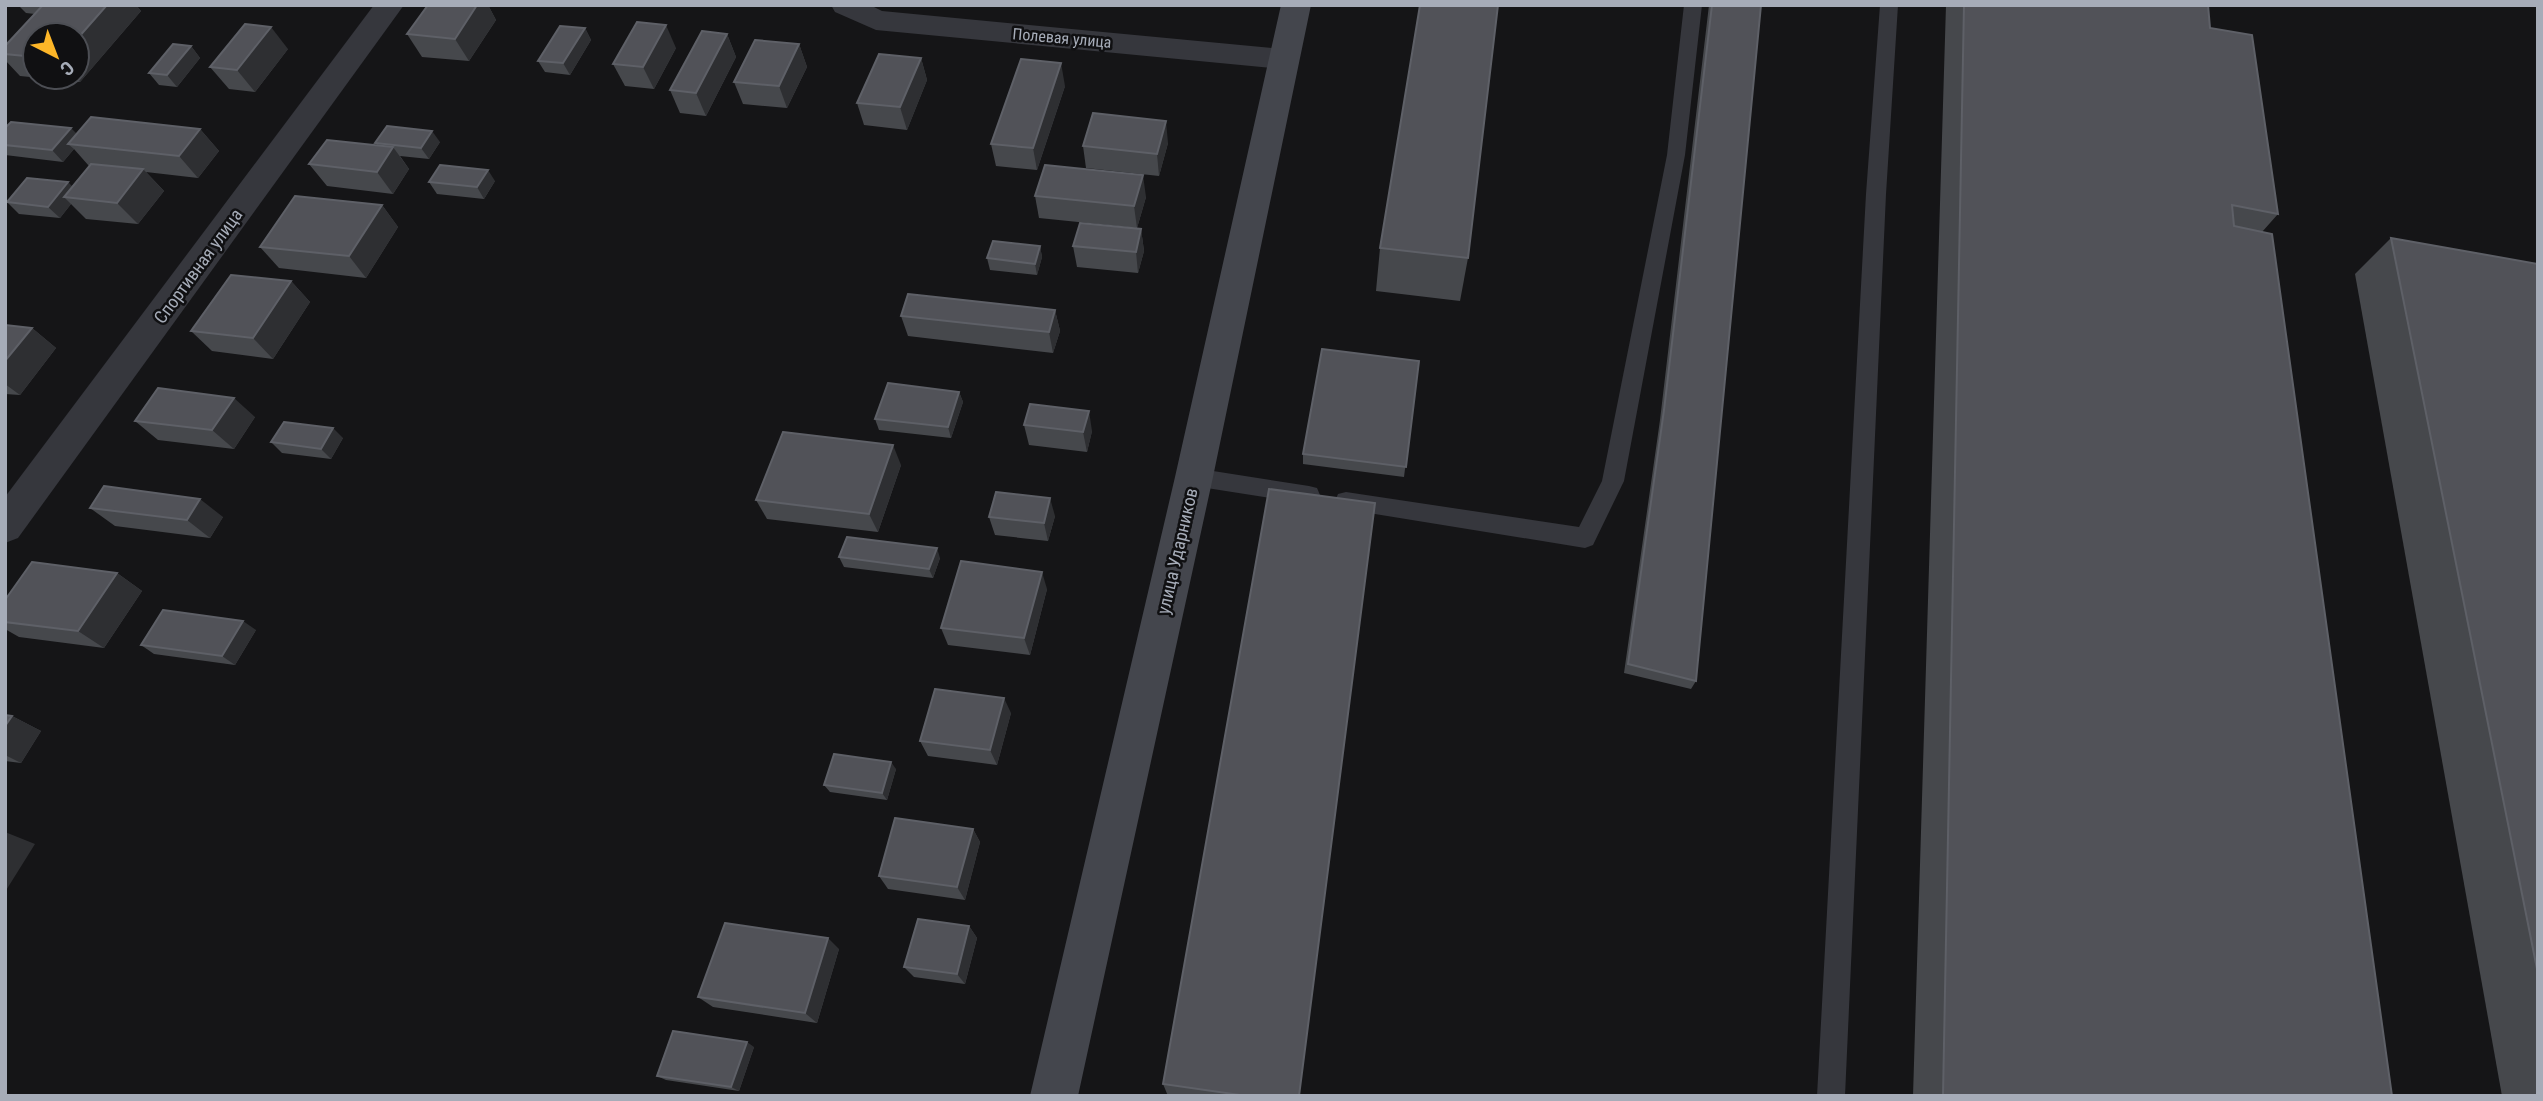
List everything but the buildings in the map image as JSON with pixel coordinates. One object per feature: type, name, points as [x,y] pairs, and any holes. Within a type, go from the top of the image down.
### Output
[{"type":"main road","name":"улица Ударников","points":[[1054,1096],[1194,477],[1296,5]]},
{"type":"street","name":"Спортивная улица","points":[[5,527],[390,5]]},
{"type":"street","name":"Полевая улица","points":[[845,5],[876,20],[1283,59]]},
{"type":"lane","points":[[1194,477],[1585,538],[1613,481],[1676,155],[1693,5]]},
{"type":"lane","points":[[1831,1096],[1876,194],[1889,5]]}]
